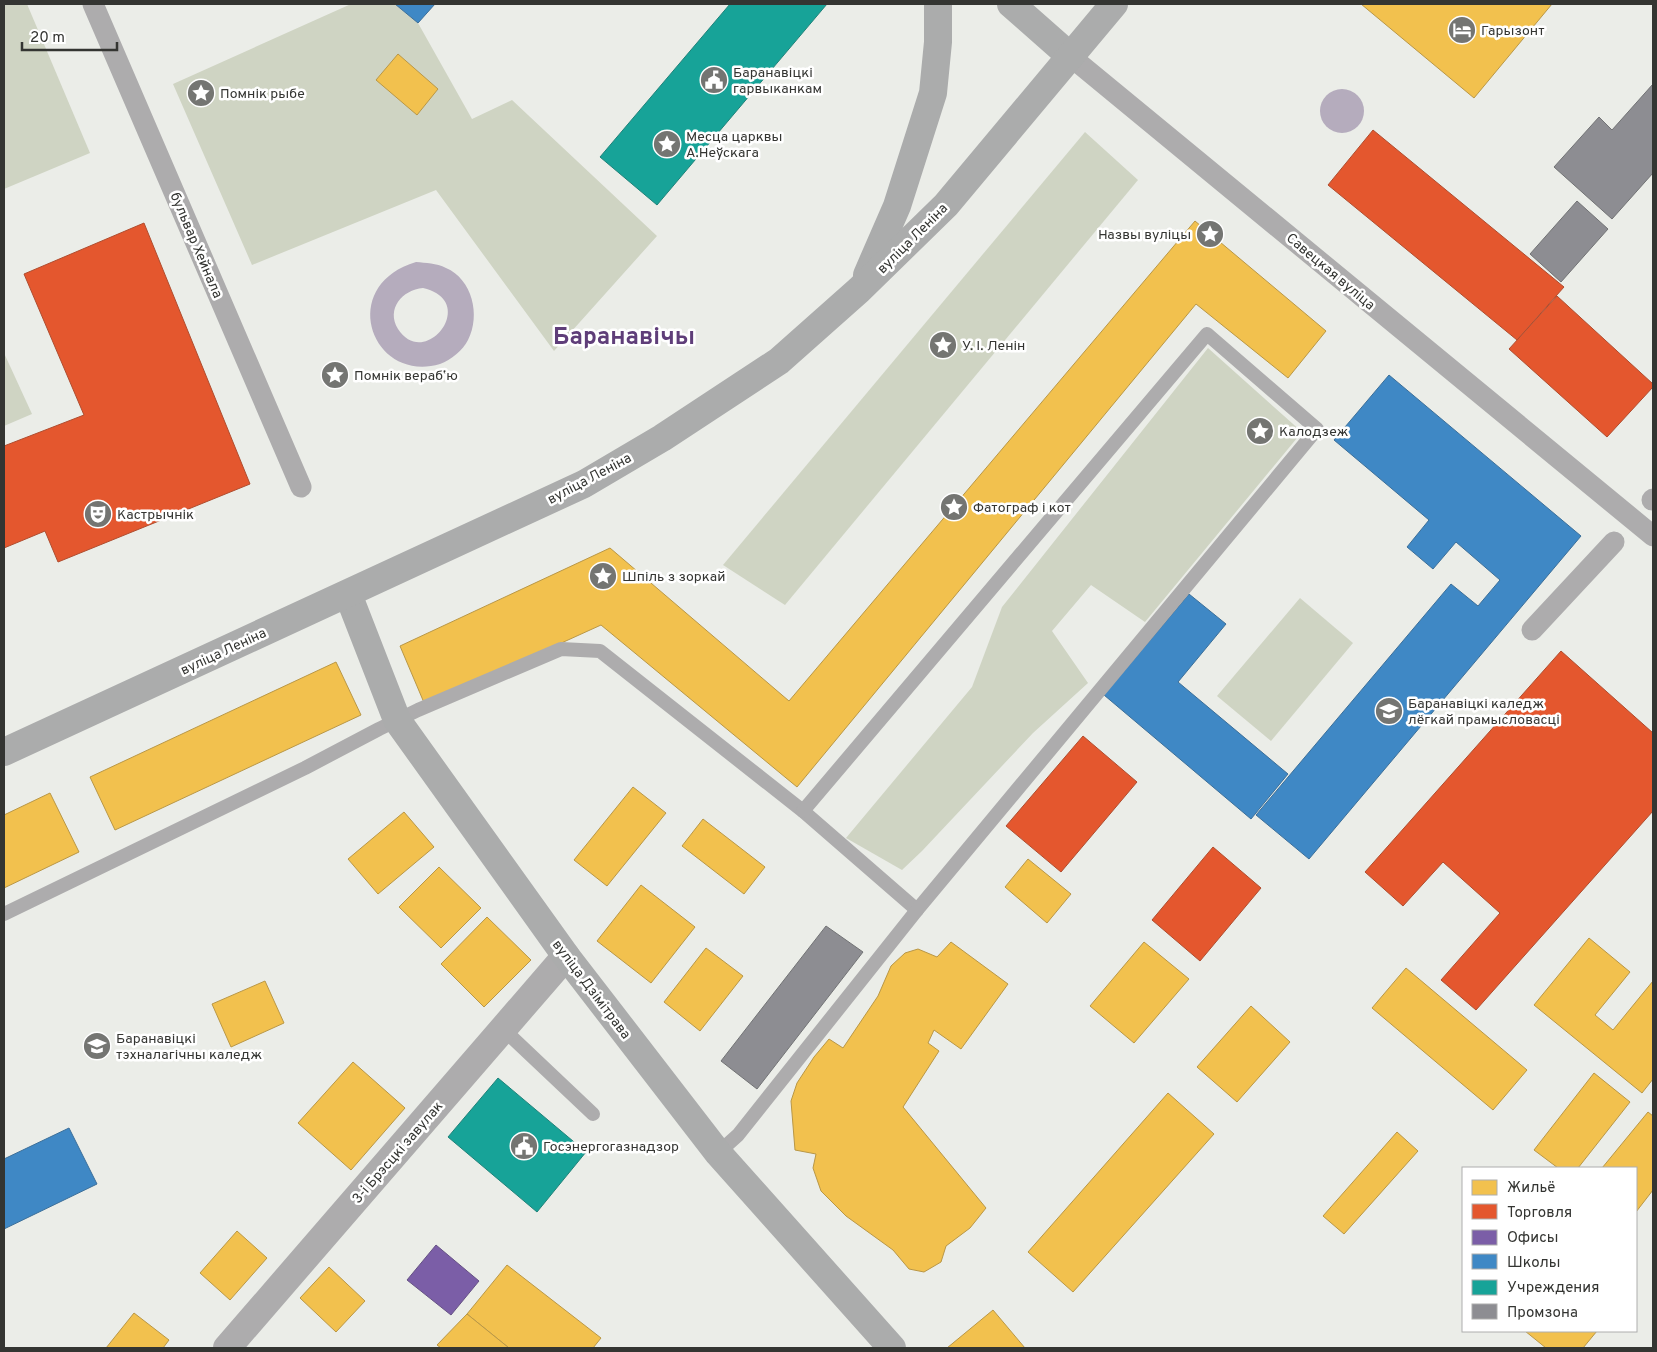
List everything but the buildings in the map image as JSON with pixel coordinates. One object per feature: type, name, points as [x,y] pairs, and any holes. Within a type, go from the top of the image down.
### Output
[{"type":"main road","points":[[859,290],[896,206],[933,93],[938,42],[938,4]]},
{"type":"main road","name":"Савецкая вуліца","points":[[1011,4],[1070,56]]},
{"type":"main road","name":"вуліца Леніна","points":[[4,752],[584,484],[655,442],[779,361],[859,290],[946,205],[1114,4]]},
{"type":"main road","name":"вуліца Дзімітрава","points":[[348,594],[397,720],[566,956],[718,1153],[892,1348]]},
{"type":"street","name":"бульвар Хейнала","points":[[93,4],[301,487]]},
{"type":"street","name":"Савецкая вуліца","points":[[1070,56],[1653,536]]},
{"type":"street","points":[[1532,630],[1614,542]]},
{"type":"street","name":"3-і Брэсцкі завулак","points":[[227,1348],[566,956]]},
{"type":"lane","points":[[718,1153],[738,1135],[917,910],[1316,429],[1207,334],[803,811]]},
{"type":"lane","points":[[4,914],[305,768],[397,720],[561,649],[600,651],[803,811],[917,910]]},
{"type":"lane","points":[[503,1029],[594,1114]]},
{"type":"green space","points":[[4,4],[27,4],[90,153],[4,189]]},
{"type":"green space","points":[[351,4],[395,4],[418,23],[472,119],[512,100],[657,236],[554,351],[436,190],[252,265],[173,84]]},
{"type":"green space","points":[[1085,132],[1138,180],[785,605],[723,565]]},
{"type":"green space","points":[[1208,348],[1302,432],[1145,622],[1091,585],[1052,631],[1088,683],[1033,733],[902,870],[846,838],[972,687],[1002,607]]},
{"type":"green space","points":[[4,353],[32,414],[4,426]]},
{"type":"green space","points":[[1300,598],[1353,643],[1271,741],[1217,696]]},
{"type":"shaded area","points":[[1346,89],[1358,95],[1363,102],[1363,120],[1358,127],[1351,132],[1338,133],[1330,130],[1323,123],[1320,107],[1323,99],[1330,92]]},
{"type":"shaded area","points":[[416,262],[435,264],[446,268],[462,280],[472,299],[474,320],[468,340],[460,351],[440,364],[416,366],[396,360],[381,347],[373,330],[371,310],[376,291],[391,274]],"holes":[[[423,288],[439,295],[447,306],[447,318],[442,329],[433,338],[421,342],[409,340],[398,329],[395,322],[394,314],[398,302],[409,292]]]},
{"type":"place","name":"Гарызонт","points":[[1462,30]]},
{"type":"place","name":"Баранавіцкі гарвыканкам","points":[[714,80]]},
{"type":"place","name":"Помнік рыбе","points":[[201,93]]},
{"type":"place","name":"Месца царквы А.Неўскага","points":[[667,144]]},
{"type":"place","name":"Назвы вуліцы","points":[[1210,234]]},
{"type":"place","name":"У. І. Ленін","points":[[943,345]]},
{"type":"place","name":"Помнік верабʼю","points":[[335,375]]},
{"type":"place","name":"Калодзеж","points":[[1260,431]]},
{"type":"place","name":"Фатограф і кот","points":[[954,507]]},
{"type":"place","name":"Кастрычнік","points":[[98,514]]},
{"type":"place","name":"Шпіль з зоркай","points":[[603,576]]},
{"type":"place","name":"Баранавіцкі каледж лёгкай прамысловасці","points":[[1389,711]]},
{"type":"place","name":"Баранавіцкі тэхналагічны каледж","points":[[97,1046]]},
{"type":"place","name":"Госэнергогазнадзор","points":[[524,1146]]},
{"type":"district","name":"Баранавічы","points":[[624,336]]}]
